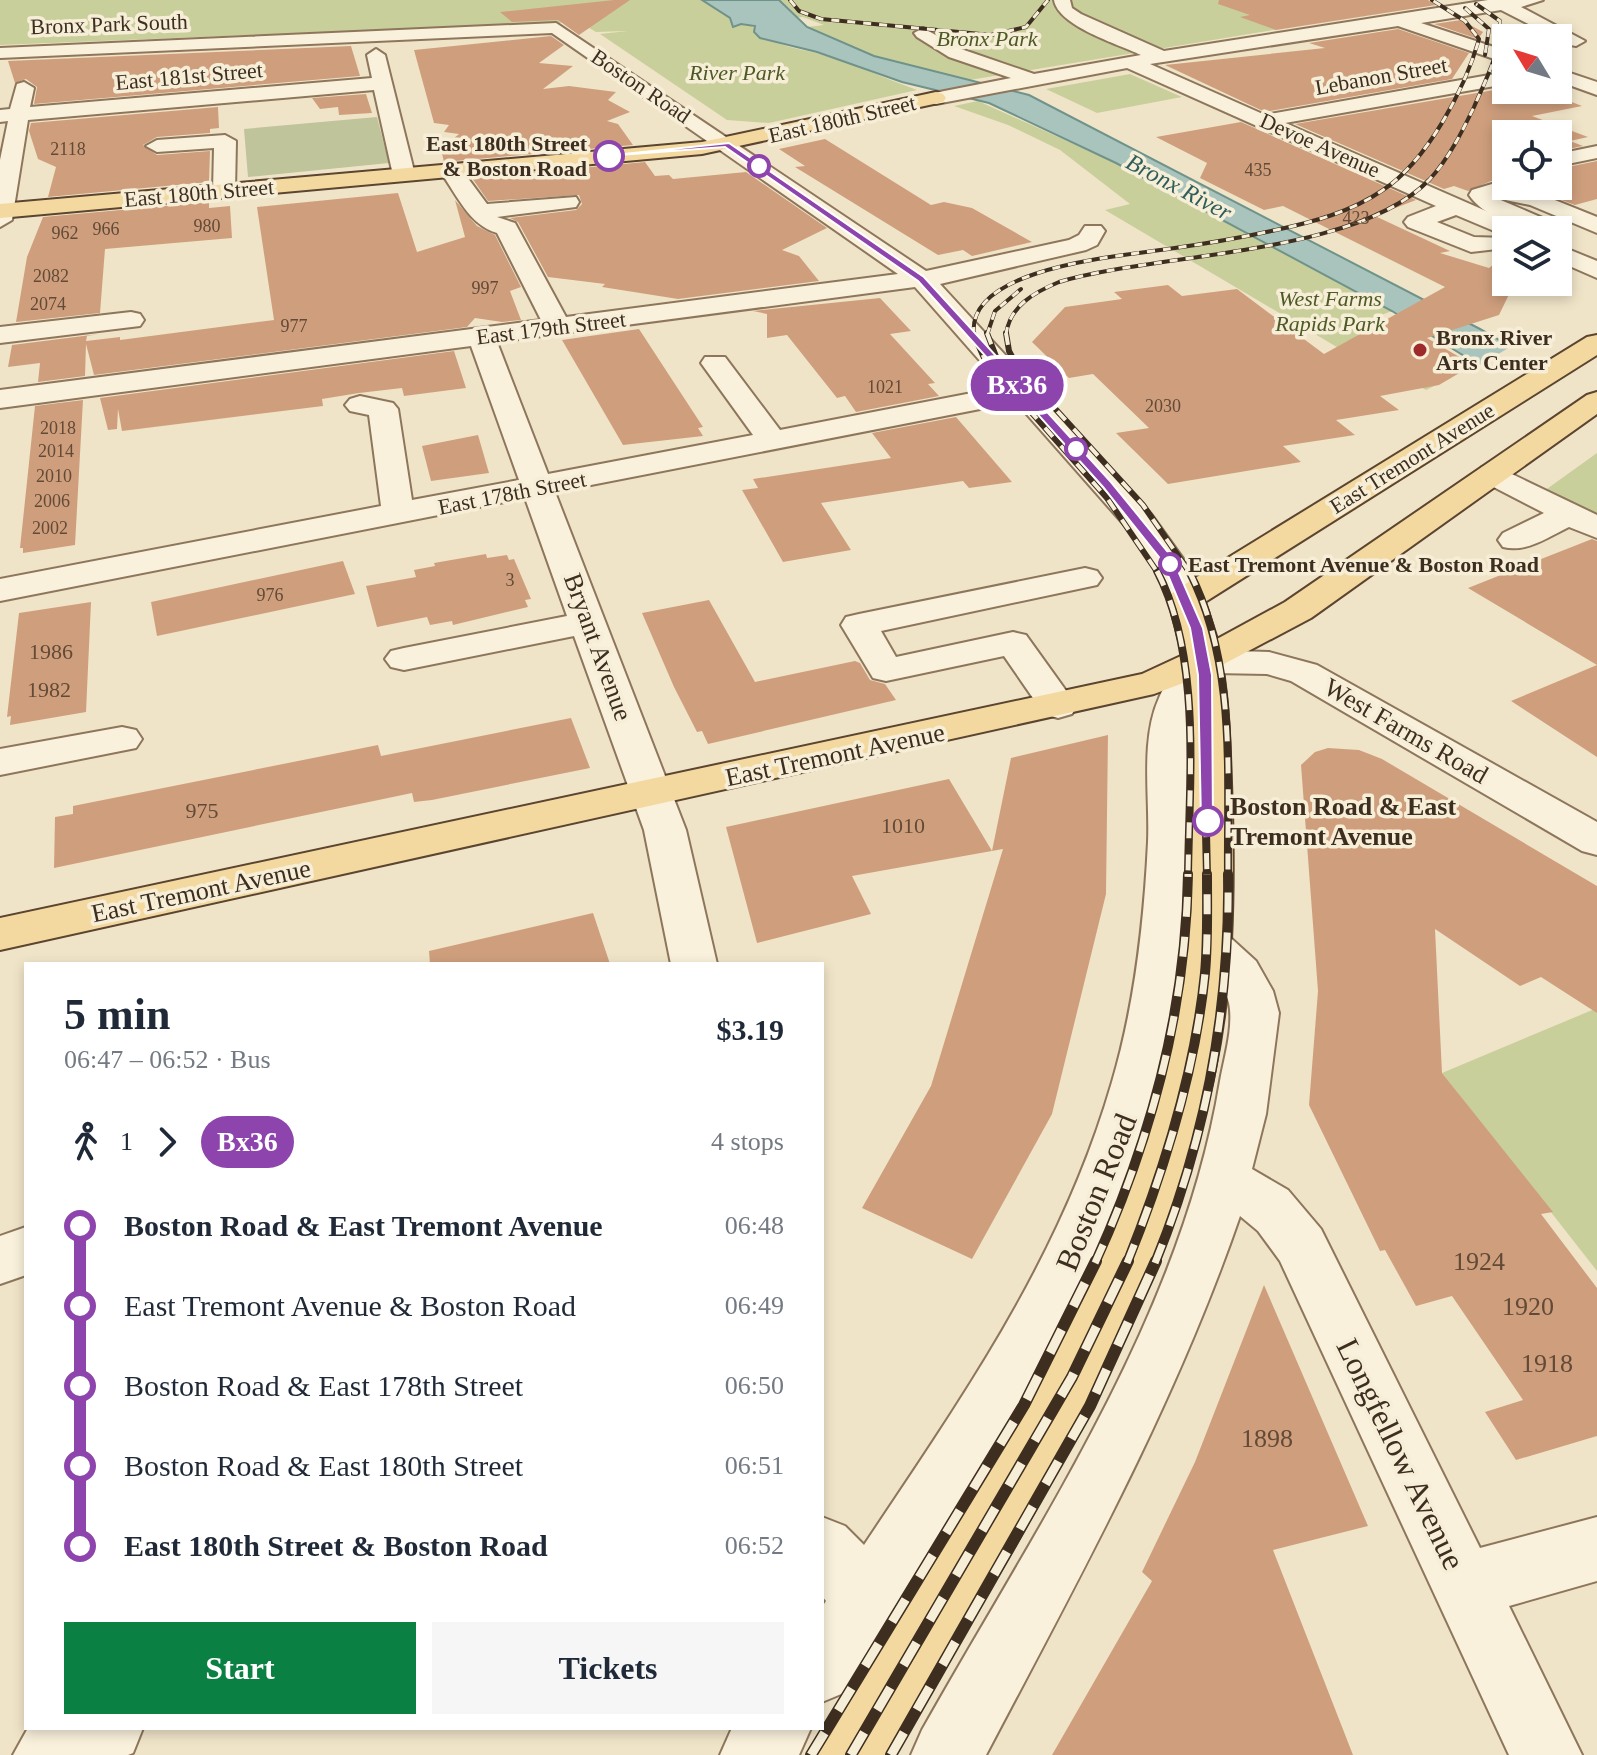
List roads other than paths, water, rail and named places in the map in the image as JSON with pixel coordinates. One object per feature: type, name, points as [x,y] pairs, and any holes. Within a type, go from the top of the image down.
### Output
[{"type":"main road","name":"East 180th Street","points":[[0,214],[727,144],[943,96]]},
{"type":"main road","name":"East Tremont Avenue","points":[[1186,598],[1295,556],[1511,396],[1597,343]]},
{"type":"main road","name":"East Tremont Avenue","points":[[0,934],[1154,683],[1285,618],[1597,401]]},
{"type":"main road","points":[[1295,556],[1331,568],[1366,563]]},
{"type":"main road","name":"Boston Road","points":[[865,1750],[924,1633],[1073,1377],[1116,1293],[1168,1158],[1203,998],[1207,943],[1203,661],[1186,598]]},
{"type":"street","points":[[1062,0],[1064,10],[1075,18],[1162,57]]},
{"type":"street","name":"East 180th Street","points":[[943,96],[1129,62],[1399,21],[1499,2],[1535,0]]},
{"type":"street","points":[[1499,2],[1576,41]]},
{"type":"street","name":"Bronx Park South","points":[[0,53],[372,37],[556,19]]},
{"type":"street","name":"Boston Road","points":[[556,19],[727,144],[921,279],[1139,521],[1167,560],[1186,598]]},
{"type":"street","points":[[1399,21],[1492,52]]},
{"type":"street","points":[[923,33],[955,53],[1032,80]]},
{"type":"street","points":[[372,37],[404,175]]},
{"type":"street","points":[[0,214],[10,115],[30,51]]},
{"type":"street","name":"Devoe Avenue","points":[[1129,62],[1492,222]]},
{"type":"street","points":[[1572,66],[1586,64]]},
{"type":"street","name":"Lebanon Street","points":[[1263,121],[1492,80]]},
{"type":"street","points":[[1572,80],[1597,89]]},
{"type":"street","name":"East 181st Street","points":[[10,115],[383,83]]},
{"type":"street","points":[[157,146],[225,141],[224,191]]},
{"type":"street","points":[[1572,157],[1597,152]]},
{"type":"street","points":[[451,171],[489,223],[507,228],[558,327]]},
{"type":"street","points":[[1419,189],[1492,178]]},
{"type":"street","points":[[1518,216],[1486,202],[1480,195],[1491,191],[1512,192],[1550,216]]},
{"type":"street","points":[[479,212],[568,202]]},
{"type":"street","points":[[1457,206],[1416,222],[1471,245],[1492,243]]},
{"type":"street","name":"East 179th Street","points":[[0,399],[921,279],[1077,245],[1088,240],[1093,231]]},
{"type":"street","points":[[1578,234],[1597,270]]},
{"type":"street","points":[[0,335],[131,320]]},
{"type":"street","name":"Bryant Avenue","points":[[481,337],[665,830],[694,962]]},
{"type":"street","points":[[715,363],[774,442]]},
{"type":"street","name":"East 178th Street","points":[[0,590],[1023,392]]},
{"type":"street","points":[[360,405],[383,409],[398,514]]},
{"type":"street","points":[[1493,474],[1583,521]]},
{"type":"street","points":[[1515,540],[1583,521]]},
{"type":"street","points":[[1058,706],[1013,643],[886,670],[859,625],[1085,578]]},
{"type":"street","points":[[404,659],[589,622]]},
{"type":"street","name":"Boston Road","points":[[824,1665],[999,1394],[1047,1309],[1109,1173],[1138,1080],[1162,964],[1171,723],[1183,688],[1203,661]]},
{"type":"street","name":"West Farms Road","points":[[1203,661],[1269,663],[1304,673],[1597,841]]},
{"type":"street","points":[[0,762],[122,739]]},
{"type":"street","points":[[947,1755],[1109,1458],[1157,1363],[1195,1270],[1224,1181],[1241,1108],[1255,1013],[1253,999],[1240,973],[1207,943]]},
{"type":"street","name":"Longfellow Avenue","points":[[1224,1181],[1265,1200],[1294,1234],[1546,1755]]},
{"type":"street","points":[[0,1260],[24,1252]]},
{"type":"street","points":[[1464,1585],[1597,1549]]},
{"type":"street","points":[[824,1552],[872,1595],[924,1633]]},
{"type":"street","points":[[49,1755],[104,1730]]},
{"type":"street","points":[[756,1755],[775,1730]]},
{"type":"water","name":"Bronx River","points":[[702,0],[779,0],[807,27],[874,56],[1029,95],[1480,329],[1597,396],[1597,439],[1392,311],[1116,163],[989,103],[902,82],[817,52],[760,38],[754,32],[755,26],[741,24],[733,27],[730,18]]},
{"type":"railway","points":[[790,0],[799,11],[821,19],[991,35],[1026,27],[1048,0]]},
{"type":"railway","points":[[974,335],[978,312],[994,294],[1051,269],[1262,233],[1331,215],[1383,190],[1415,161],[1429,143],[1454,101],[1479,39],[1465,21],[1432,0]]},
{"type":"railway","points":[[1006,334],[1012,316],[1025,301],[1059,282],[1101,272],[1307,238],[1355,223],[1397,204],[1430,179],[1443,162],[1465,126],[1488,76],[1498,44],[1500,21],[1476,4]]},
{"type":"railway","points":[[1465,8],[1489,29],[1485,55]]},
{"type":"railway","points":[[987,334],[995,311],[1021,289]]},
{"type":"railway","points":[[973,333],[985,360],[1107,498],[1158,572]]},
{"type":"railway","points":[[987,334],[997,359]]},
{"type":"railway","points":[[1006,334],[1009,351],[1018,368],[1143,505],[1190,572]]},
{"type":"railway","points":[[1111,488],[1142,526],[1172,573]]},
{"type":"railway","points":[[1158,572],[1171,605],[1187,680],[1190,720],[1188,876]]},
{"type":"railway","points":[[1155,1263],[1173,1216],[1201,1121],[1219,1023],[1228,924],[1228,760],[1222,682],[1215,644],[1190,572]]},
{"type":"railway","points":[[1172,573],[1189,609],[1202,656],[1207,876]]},
{"type":"railway","points":[[1095,1263],[1133,1170],[1162,1074],[1180,975],[1188,874]]},
{"type":"railway","points":[[1127,1263],[1165,1157],[1194,1048],[1206,961],[1207,876]]},
{"type":"railway","points":[[851,1755],[1072,1377],[1128,1261]]},
{"type":"railway","points":[[891,1755],[1090,1406],[1156,1261]]},
{"type":"railway","points":[[811,1755],[1024,1405],[1095,1263]]},
{"type":"place","name":"East 180th Street & Boston Road","points":[[609,156]]},
{"type":"place","name":"Bronx River Arts Center","points":[[1420,350]]},
{"type":"place","name":"East Tremont Avenue & Boston Road","points":[[1170,564]]},
{"type":"place","name":"Boston Road & East Tremont Avenue","points":[[1208,821]]},
{"type":"park label","name":"Bronx Park","points":[[987,38]]},
{"type":"park label","name":"River Park","points":[[737,72]]},
{"type":"park label","name":"West Farms Rapids Park","points":[[1330,310]]}]
